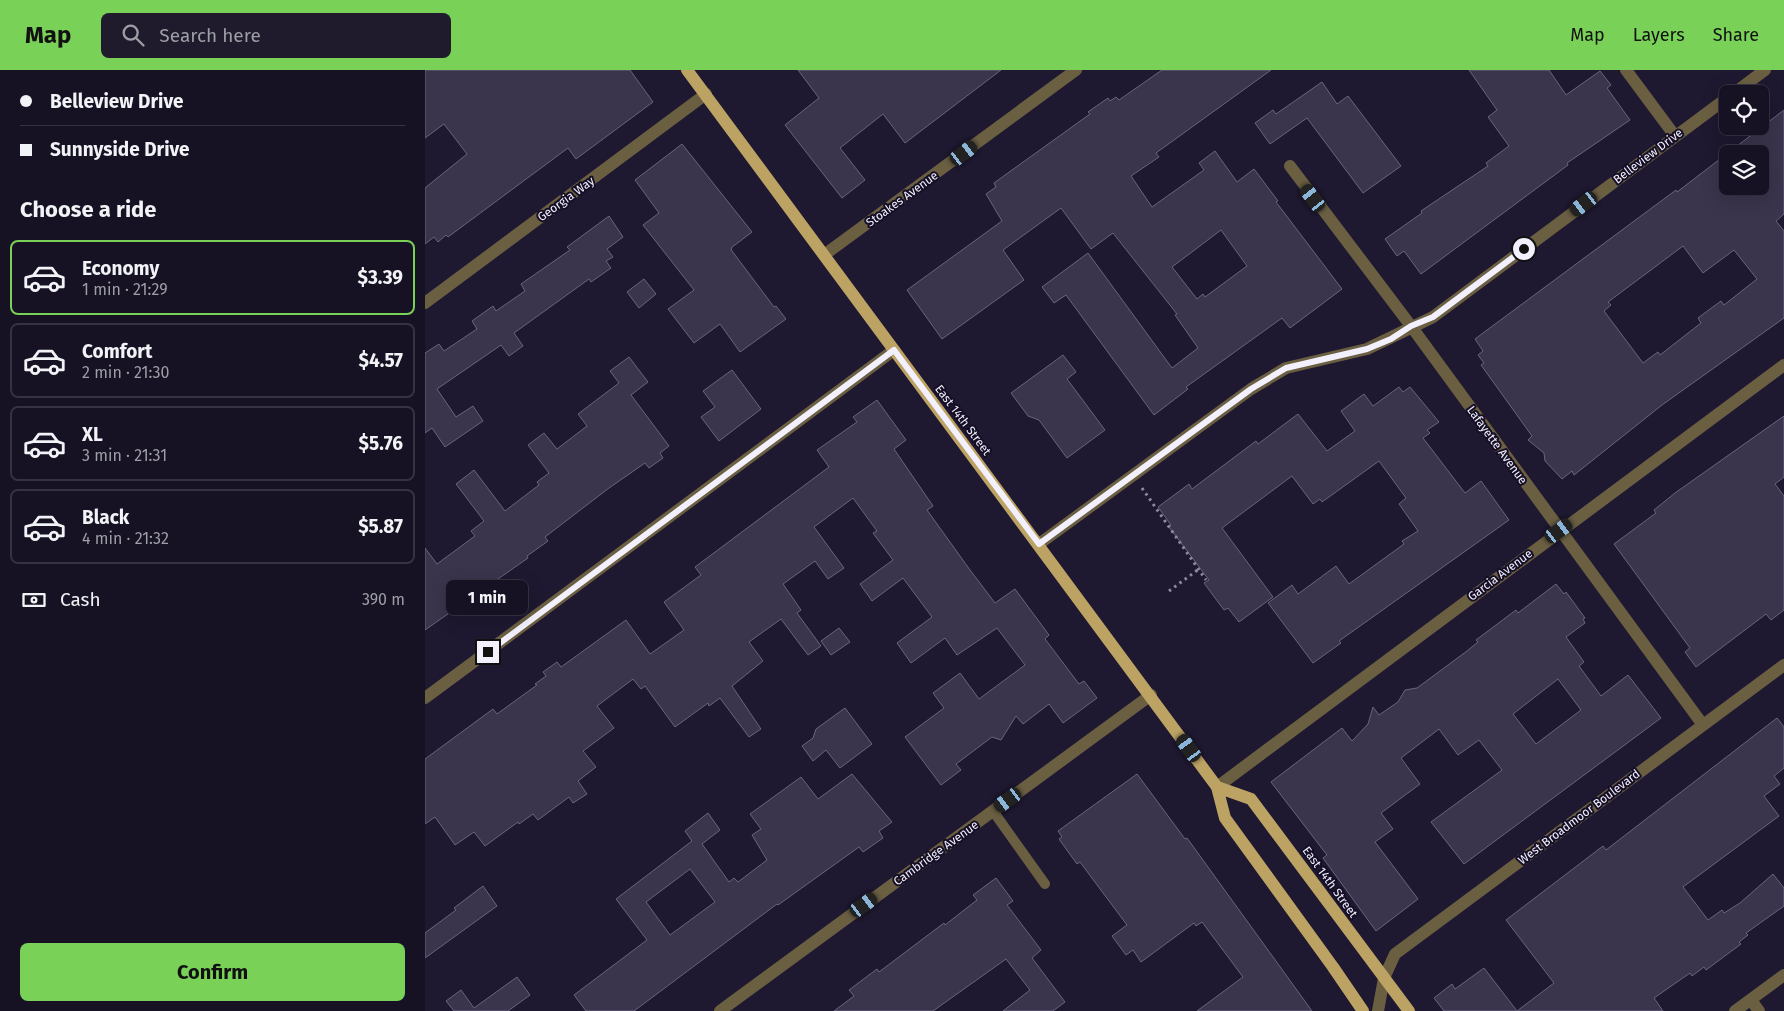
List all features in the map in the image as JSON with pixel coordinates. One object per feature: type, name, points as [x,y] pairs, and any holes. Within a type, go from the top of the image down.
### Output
[{"type":"main road","name":"East 14th Street","points":[[687,70],[1151,695],[1217,787],[1225,818],[1363,1011]]},
{"type":"main road","name":"East 14th Street","points":[[1217,787],[1251,799],[1409,1011]]},
{"type":"street","name":"Stoakes Avenue","points":[[824,255],[1076,70]]},
{"type":"street","points":[[1626,70],[1675,136]]},
{"type":"street","points":[[1745,85],[1765,70]]},
{"type":"street","name":"Georgia Way","points":[[425,303],[706,94]]},
{"type":"street","name":"Belleview Drive","points":[[1039,544],[1251,389],[1286,368],[1367,349],[1433,317],[1719,104]]},
{"type":"street","name":"Lafayette Avenue","points":[[1290,166],[1411,326],[1559,531],[1703,725]]},
{"type":"street","points":[[425,698],[894,350]]},
{"type":"street","name":"Garcia Avenue","points":[[1217,787],[1559,531],[1784,366]]},
{"type":"street","name":"West Broadmoor Boulevard","points":[[1378,1011],[1384,978],[1395,954],[1784,665]]},
{"type":"street","name":"Cambridge Avenue","points":[[720,1011],[1151,695]]},
{"type":"street","points":[[1735,1011],[1784,975]]},
{"type":"street","points":[[1751,1000],[1759,1011]]},
{"type":"lane","points":[[993,811],[1045,884]]},
{"type":"path","points":[[1132,475],[1207,580]]},
{"type":"path","points":[[1169,591],[1199,569]]},
{"type":"building","points":[[425,70],[630,70],[653,102],[576,159],[568,148],[448,237],[446,235],[438,242],[434,237],[425,244],[425,188],[467,154],[444,124],[425,138]]},
{"type":"building","points":[[798,70],[1001,70],[905,143],[883,114],[840,148],[865,180],[842,198],[785,125],[819,98]]},
{"type":"building","points":[[1162,70],[1271,70],[1156,153],[1159,157],[1131,176],[1152,207],[1204,170],[1199,163],[1215,151],[1237,182],[1254,169],[1278,201],[1276,202],[1342,289],[1290,328],[1282,318],[1186,387],[1188,389],[1154,415],[1066,295],[1054,303],[1042,287],[1088,253],[1172,368],[1198,348],[1175,315],[1177,314],[1113,233],[1091,249],[1061,208],[1003,250],[1024,280],[942,339],[907,290],[1002,221],[986,194],[996,187],[994,183],[1090,114],[1088,112],[1108,98],[1110,101],[1116,97],[1119,100]],"holes":[[[1221,230],[1247,266],[1205,297],[1203,294],[1197,299],[1172,267]]]},
{"type":"building","points":[[1469,70],[1549,70],[1566,95],[1600,71],[1611,85],[1607,88],[1630,120],[1567,163],[1568,165],[1421,274],[1404,251],[1397,256],[1385,239],[1422,213],[1421,211],[1488,166],[1486,163],[1509,146],[1488,117],[1497,110]]},
{"type":"building","points":[[1322,82],[1337,104],[1348,96],[1401,166],[1363,193],[1307,118],[1270,144],[1255,123],[1273,110],[1276,114]]},
{"type":"building","points":[[1784,110],[1784,214],[1776,221],[1784,231],[1784,318],[1662,405],[1574,475],[1572,471],[1562,479],[1545,461],[1544,453],[1528,440],[1532,436],[1481,365],[1484,363],[1478,355],[1483,351],[1475,339],[1676,190],[1677,192],[1719,160],[1719,195],[1769,195],[1769,145],[1738,145],[1751,135],[1769,135],[1769,121]],"holes":[[[1683,246],[1703,273],[1734,250],[1757,279],[1724,305],[1721,301],[1698,318],[1701,323],[1660,355],[1658,352],[1643,363],[1604,311],[1611,305],[1608,302]]]},
{"type":"building","points":[[682,144],[752,232],[731,248],[732,251],[774,307],[776,306],[786,319],[740,352],[720,324],[694,343],[668,309],[694,290],[643,225],[659,213],[635,180]]},
{"type":"building","points":[[609,216],[623,237],[607,249],[613,257],[606,261],[611,268],[591,282],[589,279],[514,333],[523,346],[509,356],[501,345],[437,389],[456,417],[473,406],[483,421],[445,447],[432,428],[425,433],[425,353],[439,344],[444,351],[477,329],[472,321],[493,306],[496,311],[525,291],[521,284],[570,250],[567,247]]},
{"type":"building","points":[[644,279],[656,294],[639,308],[627,292]]},
{"type":"building","points":[[1063,355],[1076,372],[1067,379],[1105,430],[1067,458],[1039,420],[1028,416],[1011,393]]},
{"type":"building","points":[[629,357],[648,382],[631,395],[669,446],[660,453],[663,458],[649,468],[645,463],[609,488],[545,537],[548,541],[527,556],[528,558],[425,630],[425,548],[437,564],[475,536],[471,531],[484,521],[456,484],[474,470],[505,511],[539,485],[537,482],[549,473],[528,445],[544,433],[557,449],[587,426],[578,414],[619,383],[610,371]]},
{"type":"building","points":[[732,370],[761,409],[719,441],[701,417],[715,407],[703,391]]},
{"type":"building","points":[[1399,387],[1403,392],[1410,387],[1439,422],[1427,430],[1430,433],[1423,438],[1465,493],[1481,481],[1509,520],[1339,641],[1341,643],[1313,663],[1268,603],[1292,585],[1298,594],[1336,566],[1349,584],[1404,544],[1402,541],[1418,531],[1399,504],[1406,498],[1379,461],[1322,502],[1320,499],[1313,504],[1292,476],[1222,528],[1273,597],[1239,622],[1228,608],[1224,610],[1204,583],[1209,580],[1169,527],[1171,525],[1158,507],[1189,484],[1192,489],[1256,441],[1258,444],[1298,414],[1327,451],[1355,431],[1341,411],[1364,394],[1373,406]]},
{"type":"building","points":[[877,400],[906,440],[894,449],[933,506],[927,510],[970,570],[995,603],[1015,589],[1049,635],[1045,639],[1079,684],[1084,681],[1097,698],[1063,723],[1049,704],[1023,724],[1016,716],[1001,740],[992,737],[956,764],[961,770],[941,785],[905,737],[944,708],[933,693],[960,673],[979,699],[1025,665],[997,628],[957,655],[945,638],[911,663],[897,643],[932,617],[903,578],[872,601],[860,584],[893,560],[873,533],[877,531],[853,498],[814,527],[844,568],[828,579],[815,561],[783,584],[801,610],[797,613],[821,646],[808,655],[781,619],[749,642],[763,661],[732,686],[761,729],[749,737],[720,698],[709,706],[708,703],[675,727],[645,686],[641,689],[633,679],[597,706],[614,728],[583,751],[596,767],[578,781],[587,794],[573,803],[569,797],[538,820],[533,814],[519,824],[518,822],[485,846],[474,832],[455,845],[435,817],[425,824],[425,759],[493,709],[497,714],[537,685],[535,684],[546,676],[543,672],[557,662],[561,667],[626,620],[650,654],[684,630],[664,602],[701,575],[695,567],[829,467],[817,450],[857,422],[853,417]]},
{"type":"building","points":[[1784,416],[1784,477],[1775,484],[1784,496],[1784,610],[1771,620],[1766,614],[1696,667],[1685,652],[1690,648],[1614,544],[1656,513],[1654,510],[1675,493]]},
{"type":"building","points":[[1556,584],[1564,594],[1566,592],[1585,618],[1583,619],[1585,623],[1566,637],[1584,662],[1579,666],[1601,696],[1628,675],[1661,718],[1464,864],[1431,822],[1502,770],[1479,740],[1458,755],[1439,729],[1401,758],[1420,784],[1381,813],[1393,829],[1375,842],[1418,899],[1376,931],[1323,858],[1327,855],[1271,782],[1342,728],[1352,741],[1368,724],[1373,707],[1379,715],[1398,702],[1405,690],[1417,688],[1467,651],[1478,642],[1476,640],[1516,610],[1518,613]],"holes":[[[1558,679],[1581,710],[1536,744],[1513,714]]]},
{"type":"building","points":[[839,628],[850,642],[831,655],[821,641]]},
{"type":"building","points":[[845,708],[872,744],[840,768],[826,750],[813,761],[802,746],[813,738],[816,729]]},
{"type":"building","points":[[1777,718],[1784,727],[1784,768],[1774,776],[1780,784],[1764,796],[1779,816],[1683,887],[1708,920],[1722,910],[1724,913],[1740,903],[1773,874],[1784,888],[1784,906],[1746,933],[1748,935],[1739,942],[1741,944],[1706,970],[1704,967],[1692,976],[1690,973],[1654,998],[1663,1011],[1517,1011],[1554,983],[1506,920],[1603,846],[1606,850]]},
{"type":"building","points":[[852,774],[892,822],[879,831],[883,838],[863,852],[859,847],[777,904],[634,1011],[586,1011],[574,995],[647,940],[616,899],[692,841],[685,831],[708,813],[720,830],[702,844],[729,882],[734,878],[738,882],[767,860],[752,835],[761,829],[750,814],[801,777],[818,799]],"holes":[[[690,869],[715,902],[670,935],[646,902]]]},
{"type":"building","points":[[1137,774],[1185,839],[1187,838],[1312,1011],[1197,1011],[1243,977],[1202,922],[1196,926],[1194,923],[1141,962],[1133,950],[1126,955],[1112,936],[1127,925],[1080,862],[1077,864],[1059,839],[1062,837],[1058,831]]},
{"type":"building","points":[[996,878],[1013,901],[1007,905],[1041,950],[1032,958],[1065,1002],[1053,1011],[1003,1011],[1030,990],[1006,959],[933,1011],[834,1011],[854,996],[849,990],[877,969],[879,972],[944,923],[945,925],[977,900],[973,895]]},
{"type":"building","points":[[483,886],[497,906],[425,958],[425,933],[456,910],[454,908]]},
{"type":"building","points":[[1484,968],[1517,1011],[1444,1011],[1434,998],[1452,984],[1455,989]]},
{"type":"building","points":[[517,977],[530,995],[508,1011],[454,1011],[446,1001],[461,990],[474,1008]]},
{"type":"route","points":[[488,652],[894,350],[1039,544],[1251,389],[1286,368],[1367,349],[1391,339],[1411,326],[1433,317],[1524,249]]}]
